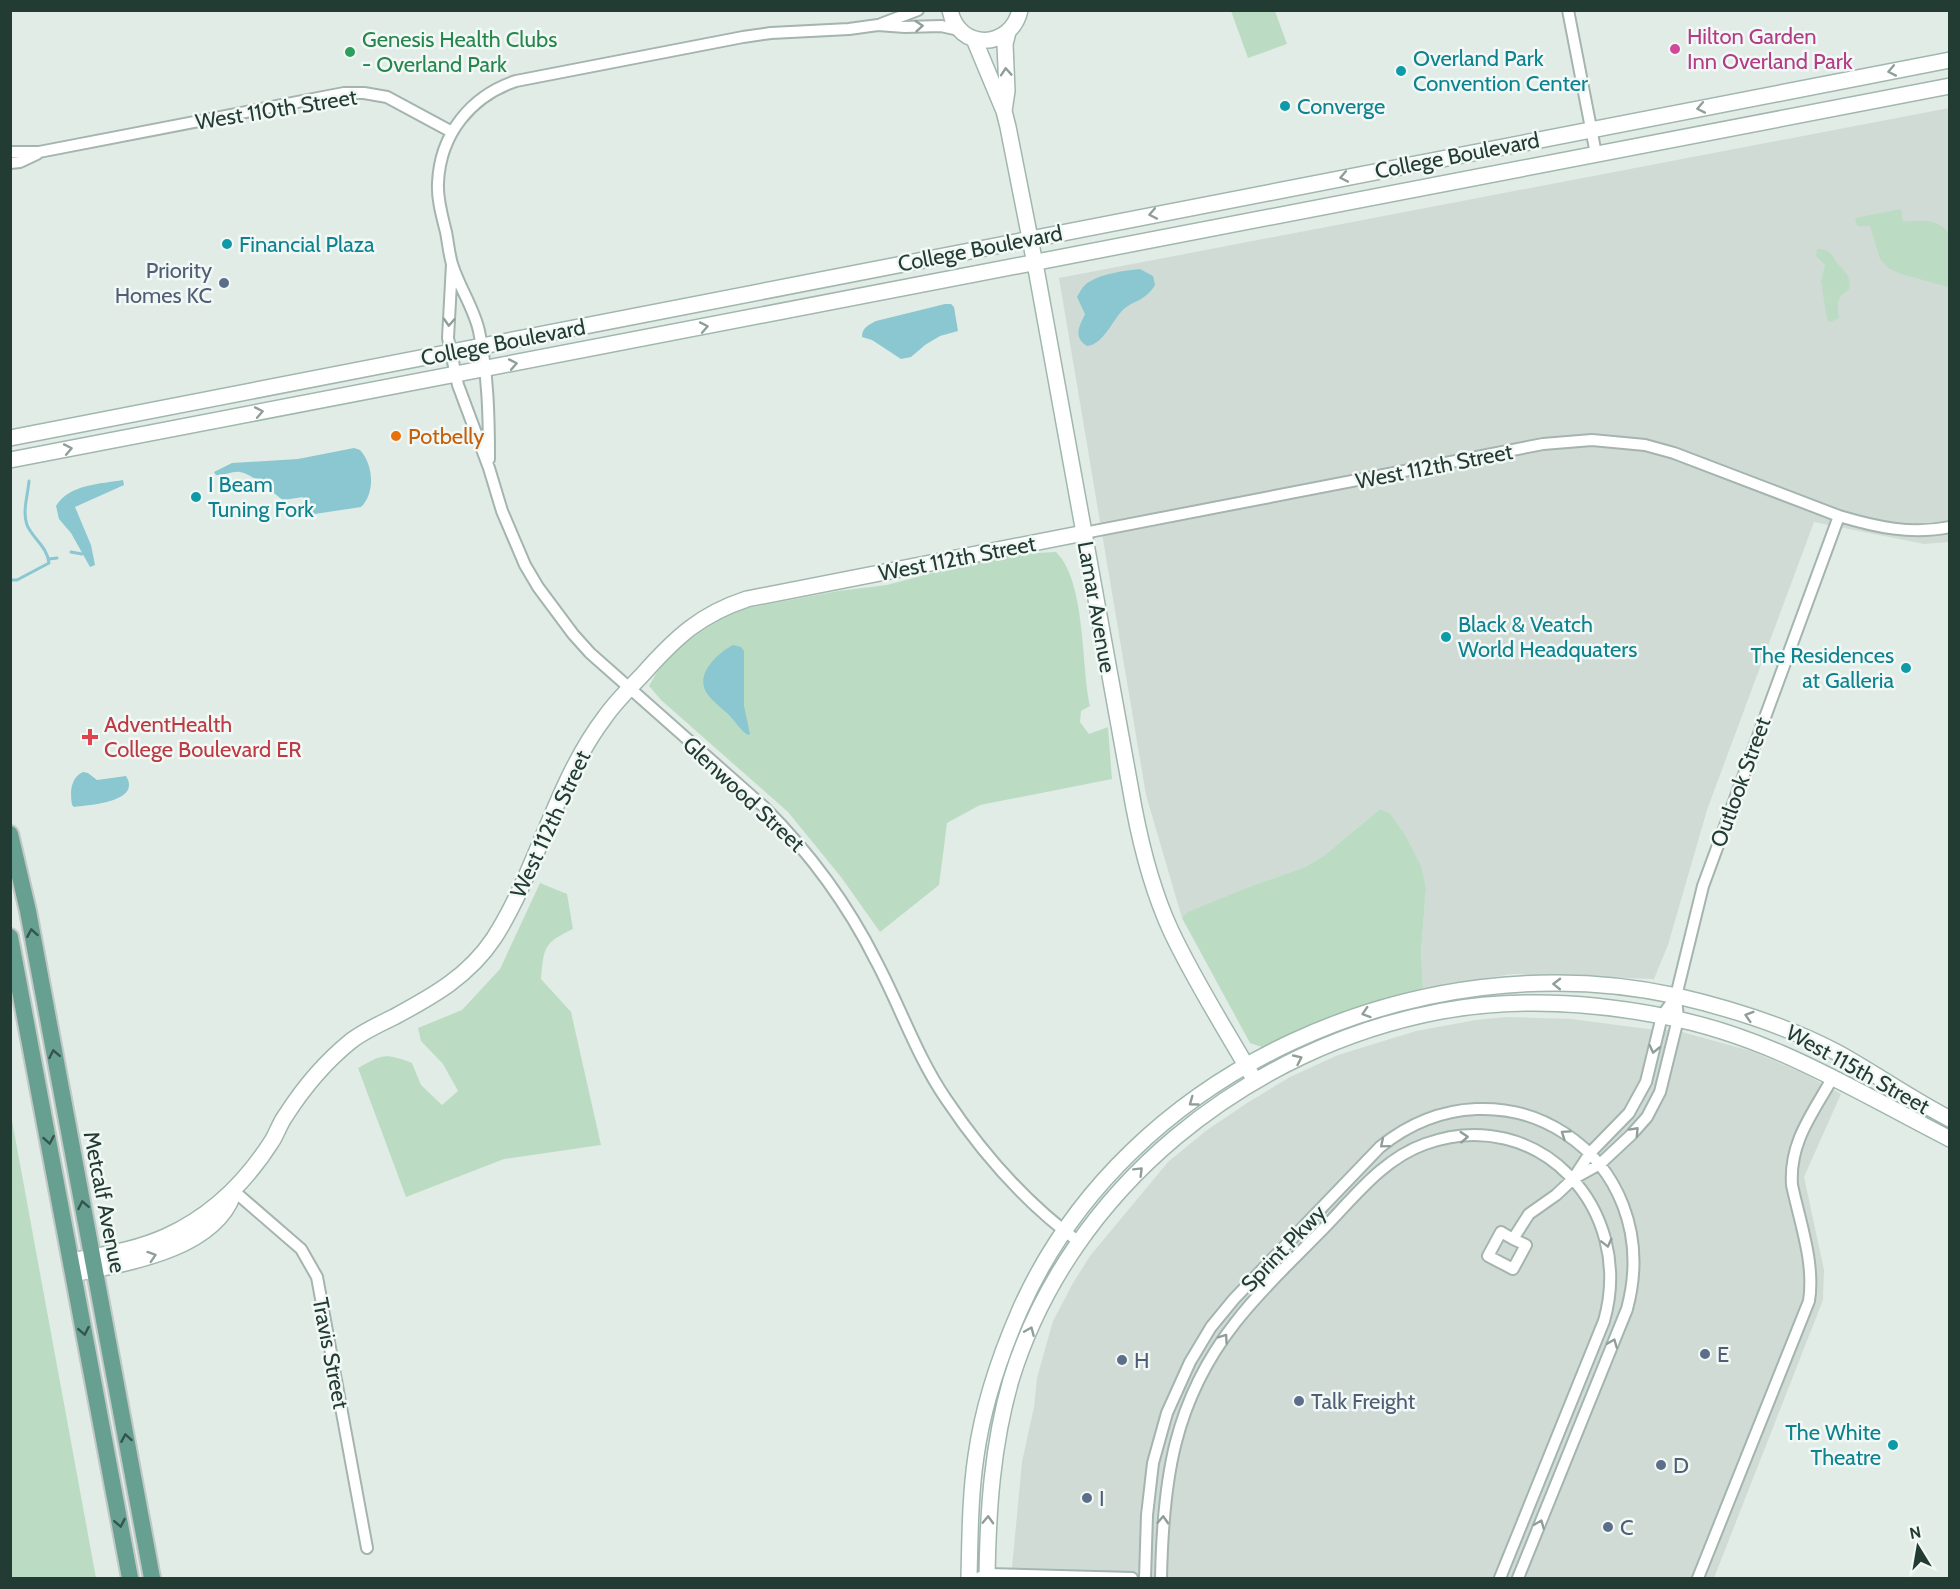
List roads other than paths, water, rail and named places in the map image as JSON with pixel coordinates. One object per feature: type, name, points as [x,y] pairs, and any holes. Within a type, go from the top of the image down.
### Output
[{"type":"main road","name":"Metcalf Avenue","points":[[10,834],[28,911],[152,1578]]},
{"type":"main road","name":"Metcalf Avenue","points":[[10,937],[130,1578]]},
{"type":"street","points":[[878,25],[918,10]]},
{"type":"street","points":[[950,10],[959,30]]},
{"type":"street","points":[[1568,10],[1596,154]]},
{"type":"street","points":[[452,132],[472,106],[487,94],[516,81],[752,36],[804,30],[849,29],[878,25],[941,26],[959,30],[974,39],[991,40],[1008,32],[1018,20],[1021,11]]},
{"type":"street","name":"Lamar Avenue","points":[[1004,111],[1007,91],[1005,44],[1008,32]]},
{"type":"street","name":"Lamar Avenue","points":[[974,39],[1004,111],[1035,263],[1134,808],[1148,867],[1171,930],[1196,979],[1255,1081]]},
{"type":"street","name":"College Boulevard","points":[[10,438],[1950,60]]},
{"type":"street","name":"College Boulevard","points":[[10,460],[1950,86]]},
{"type":"street","name":"West 110th Street","points":[[10,152],[39,152],[344,93],[387,97],[452,132]]},
{"type":"street","name":"Glenwood Street","points":[[452,132],[444,147],[438,183],[452,264],[448,338],[458,385],[510,532],[538,587],[590,653],[764,807],[815,863],[856,923],[945,1098],[1010,1180],[1032,1203],[1079,1242]]},
{"type":"street","name":"West 110th Street","points":[[10,163],[20,162],[39,152]]},
{"type":"street","name":"Glenwood Street","points":[[452,264],[479,328],[485,370],[489,468]]},
{"type":"street","name":"West 112th Street","points":[[72,1267],[147,1258],[206,1229],[228,1208],[234,1191],[271,1142],[285,1116],[312,1078],[339,1052],[366,1031],[430,998],[457,980],[479,958],[494,938],[509,911],[584,751],[604,717],[683,632],[710,614],[732,604],[776,593],[1543,444],[1592,440],[1645,445],[1674,453],[1839,516],[1897,531],[1936,530],[1950,527]]},
{"type":"street","name":"Outlook Street","points":[[1678,1019],[1676,996],[1705,878],[1839,516]]},
{"type":"street","name":"West 115th Street","points":[[969,1578],[976,1456],[995,1372],[1030,1287],[1065,1231],[1103,1183],[1142,1143],[1202,1095],[1247,1066],[1302,1038],[1353,1017],[1400,1003],[1452,992],[1510,985],[1560,984],[1616,987],[1676,996],[1783,1027],[1810,1039],[1948,1116]]},
{"type":"street","points":[[1513,1239],[1529,1214],[1556,1196],[1573,1179],[1590,1153],[1619,1125],[1637,1099],[1648,1073],[1662,1016],[1676,996]]},
{"type":"street","name":"West 115th Street","points":[[984,1577],[995,1447],[1012,1378],[1037,1314],[1058,1276],[1079,1242],[1118,1192],[1156,1154],[1194,1122],[1255,1081],[1296,1059],[1355,1035],[1400,1021],[1445,1011],[1500,1004],[1551,1004],[1609,1008],[1678,1019],[1763,1044],[1833,1077],[1950,1139]]},
{"type":"street","points":[[1573,1179],[1600,1164],[1631,1135],[1654,1105],[1665,1078],[1678,1019]]},
{"type":"street","points":[[1698,1578],[1809,1301],[1812,1286],[1811,1270],[1792,1185],[1791,1170],[1793,1154],[1800,1136],[1833,1077]]},
{"type":"street","name":"Sprint Pkwy","points":[[1145,1578],[1147,1515],[1153,1463],[1167,1413],[1190,1362],[1211,1327],[1233,1299],[1380,1147],[1404,1129],[1427,1119],[1454,1111],[1481,1108],[1519,1113],[1543,1121],[1567,1134],[1590,1153],[1614,1185],[1629,1221],[1634,1250],[1631,1294],[1621,1324],[1518,1578]]},
{"type":"street","name":"Sprint Pkwy","points":[[1161,1578],[1163,1515],[1171,1455],[1182,1420],[1203,1372],[1226,1335],[1246,1310],[1377,1174],[1399,1156],[1425,1144],[1454,1137],[1486,1136],[1512,1142],[1539,1153],[1573,1179],[1593,1207],[1607,1242],[1611,1269],[1607,1308],[1500,1578]]},
{"type":"street","name":"Travis Street","points":[[234,1191],[301,1249],[317,1277],[367,1548]]},
{"type":"street","points":[[984,1577],[1132,1578]]},
{"type":"water","points":[[1140,269],[1153,276],[1155,285],[1151,291],[1121,312],[1097,342],[1087,346],[1080,339],[1078,331],[1085,314],[1077,297],[1082,289],[1087,283],[1101,276]]},
{"type":"water","points":[[951,304],[954,307],[958,331],[940,336],[911,357],[901,359],[872,340],[862,337],[864,329],[876,321]]},
{"type":"water","points":[[354,448],[360,450],[368,463],[371,478],[369,494],[361,507],[308,515],[303,497],[283,500],[246,474],[237,472],[216,475],[214,472],[232,463],[298,459]]},
{"type":"water","points":[[123,480],[124,485],[75,507],[91,545],[95,565],[90,567],[71,533],[59,519],[56,506],[69,493],[77,489]]},
{"type":"water","points":[[733,645],[741,647],[744,651],[744,706],[750,734],[748,735],[709,697],[703,683],[710,664]]},
{"type":"water","points":[[83,772],[97,780],[126,776],[129,785],[127,792],[112,801],[74,807],[71,800],[73,782]]},
{"type":"waterway","points":[[10,580],[17,580],[49,563],[46,552],[27,525],[25,509],[29,481]]},
{"type":"waterway","points":[[71,552],[82,554]]},
{"type":"waterway","points":[[49,559],[57,558]]},
{"type":"place","name":"Hilton Garden Inn Overland Park","points":[[1675,49]]},
{"type":"place","name":"Genesis Health Clubs - Overland Park","points":[[350,52]]},
{"type":"place","name":"Overland Park Convention Center","points":[[1401,71]]},
{"type":"place","name":"Converge","points":[[1285,106]]},
{"type":"place","name":"Financial Plaza","points":[[227,244]]},
{"type":"place","name":"Priority Homes KC","points":[[224,283]]},
{"type":"place","name":"Potbelly","points":[[396,436]]},
{"type":"place","name":"I Beam Tuning Fork","points":[[196,497]]},
{"type":"place","name":"Black & Veatch World Headquaters","points":[[1446,637]]},
{"type":"place","name":"The Residences at Galleria","points":[[1906,668]]},
{"type":"place","name":"AdventHealth College Boulevard ER","points":[[90,737]]},
{"type":"place","name":"E","points":[[1705,1354]]},
{"type":"place","name":"H","points":[[1122,1360]]},
{"type":"place","name":"Talk Freight","points":[[1299,1401]]},
{"type":"place","name":"The White Theatre","points":[[1893,1445]]},
{"type":"place","name":"D","points":[[1661,1465]]},
{"type":"place","name":"I","points":[[1087,1498]]},
{"type":"place","name":"C","points":[[1608,1527]]}]
